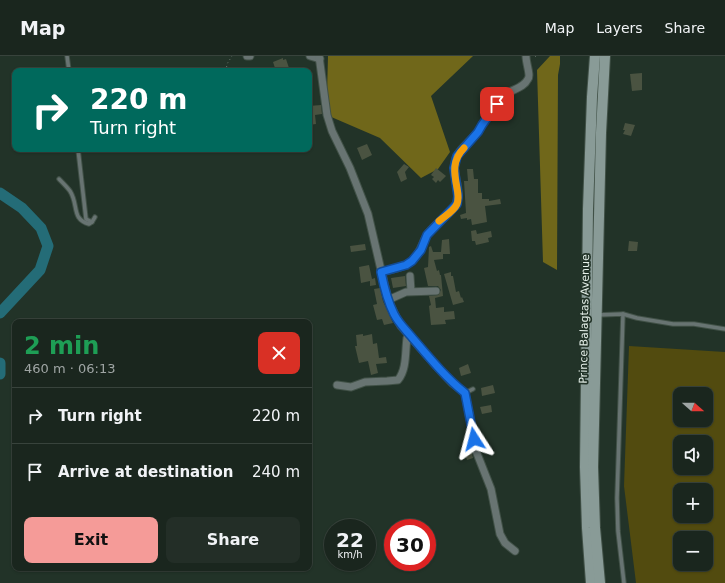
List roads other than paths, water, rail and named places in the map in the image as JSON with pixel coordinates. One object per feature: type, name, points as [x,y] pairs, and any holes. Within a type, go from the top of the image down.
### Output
[{"type":"main road","name":"Prince Balagtas Avenue","points":[[595,56],[588,209],[590,403],[594,497],[600,583]]},
{"type":"main road","name":"Prince Balagtas Avenue","points":[[591,583],[585,498],[596,315],[600,133],[605,56]]},
{"type":"street","points":[[310,56],[319,58],[328,121],[364,202],[388,300],[401,326],[438,369],[465,393],[476,451],[491,489],[500,534],[505,543],[514,551]]},
{"type":"street","points":[[381,272],[406,265],[412,261],[421,250],[427,235],[457,204],[458,196],[454,168],[457,156],[478,132],[503,97],[509,92],[523,86],[530,78],[526,56]]},
{"type":"street","points":[[410,276],[411,291]]},
{"type":"street","points":[[388,300],[397,295],[411,291],[436,291]]},
{"type":"street","points":[[337,385],[351,387],[365,382],[387,382],[398,380],[404,366],[407,338],[410,335]]},
{"type":"lane","points":[[67,56],[69,68]]},
{"type":"lane","points":[[78,152],[86,219],[92,222]]},
{"type":"lane","points":[[59,179],[70,190],[74,199],[78,218],[81,222],[89,224],[95,217]]},
{"type":"lane","points":[[596,315],[622,314],[673,324],[694,324],[725,329]]},
{"type":"lane","points":[[622,314],[617,498],[618,531],[624,583]]},
{"type":"lane","points":[[465,393],[473,389]]},
{"type":"waterway","points":[[0,193],[22,208],[41,228],[48,246],[40,270],[0,313]]},
{"type":"waterway","points":[[0,363],[0,374]]}]
